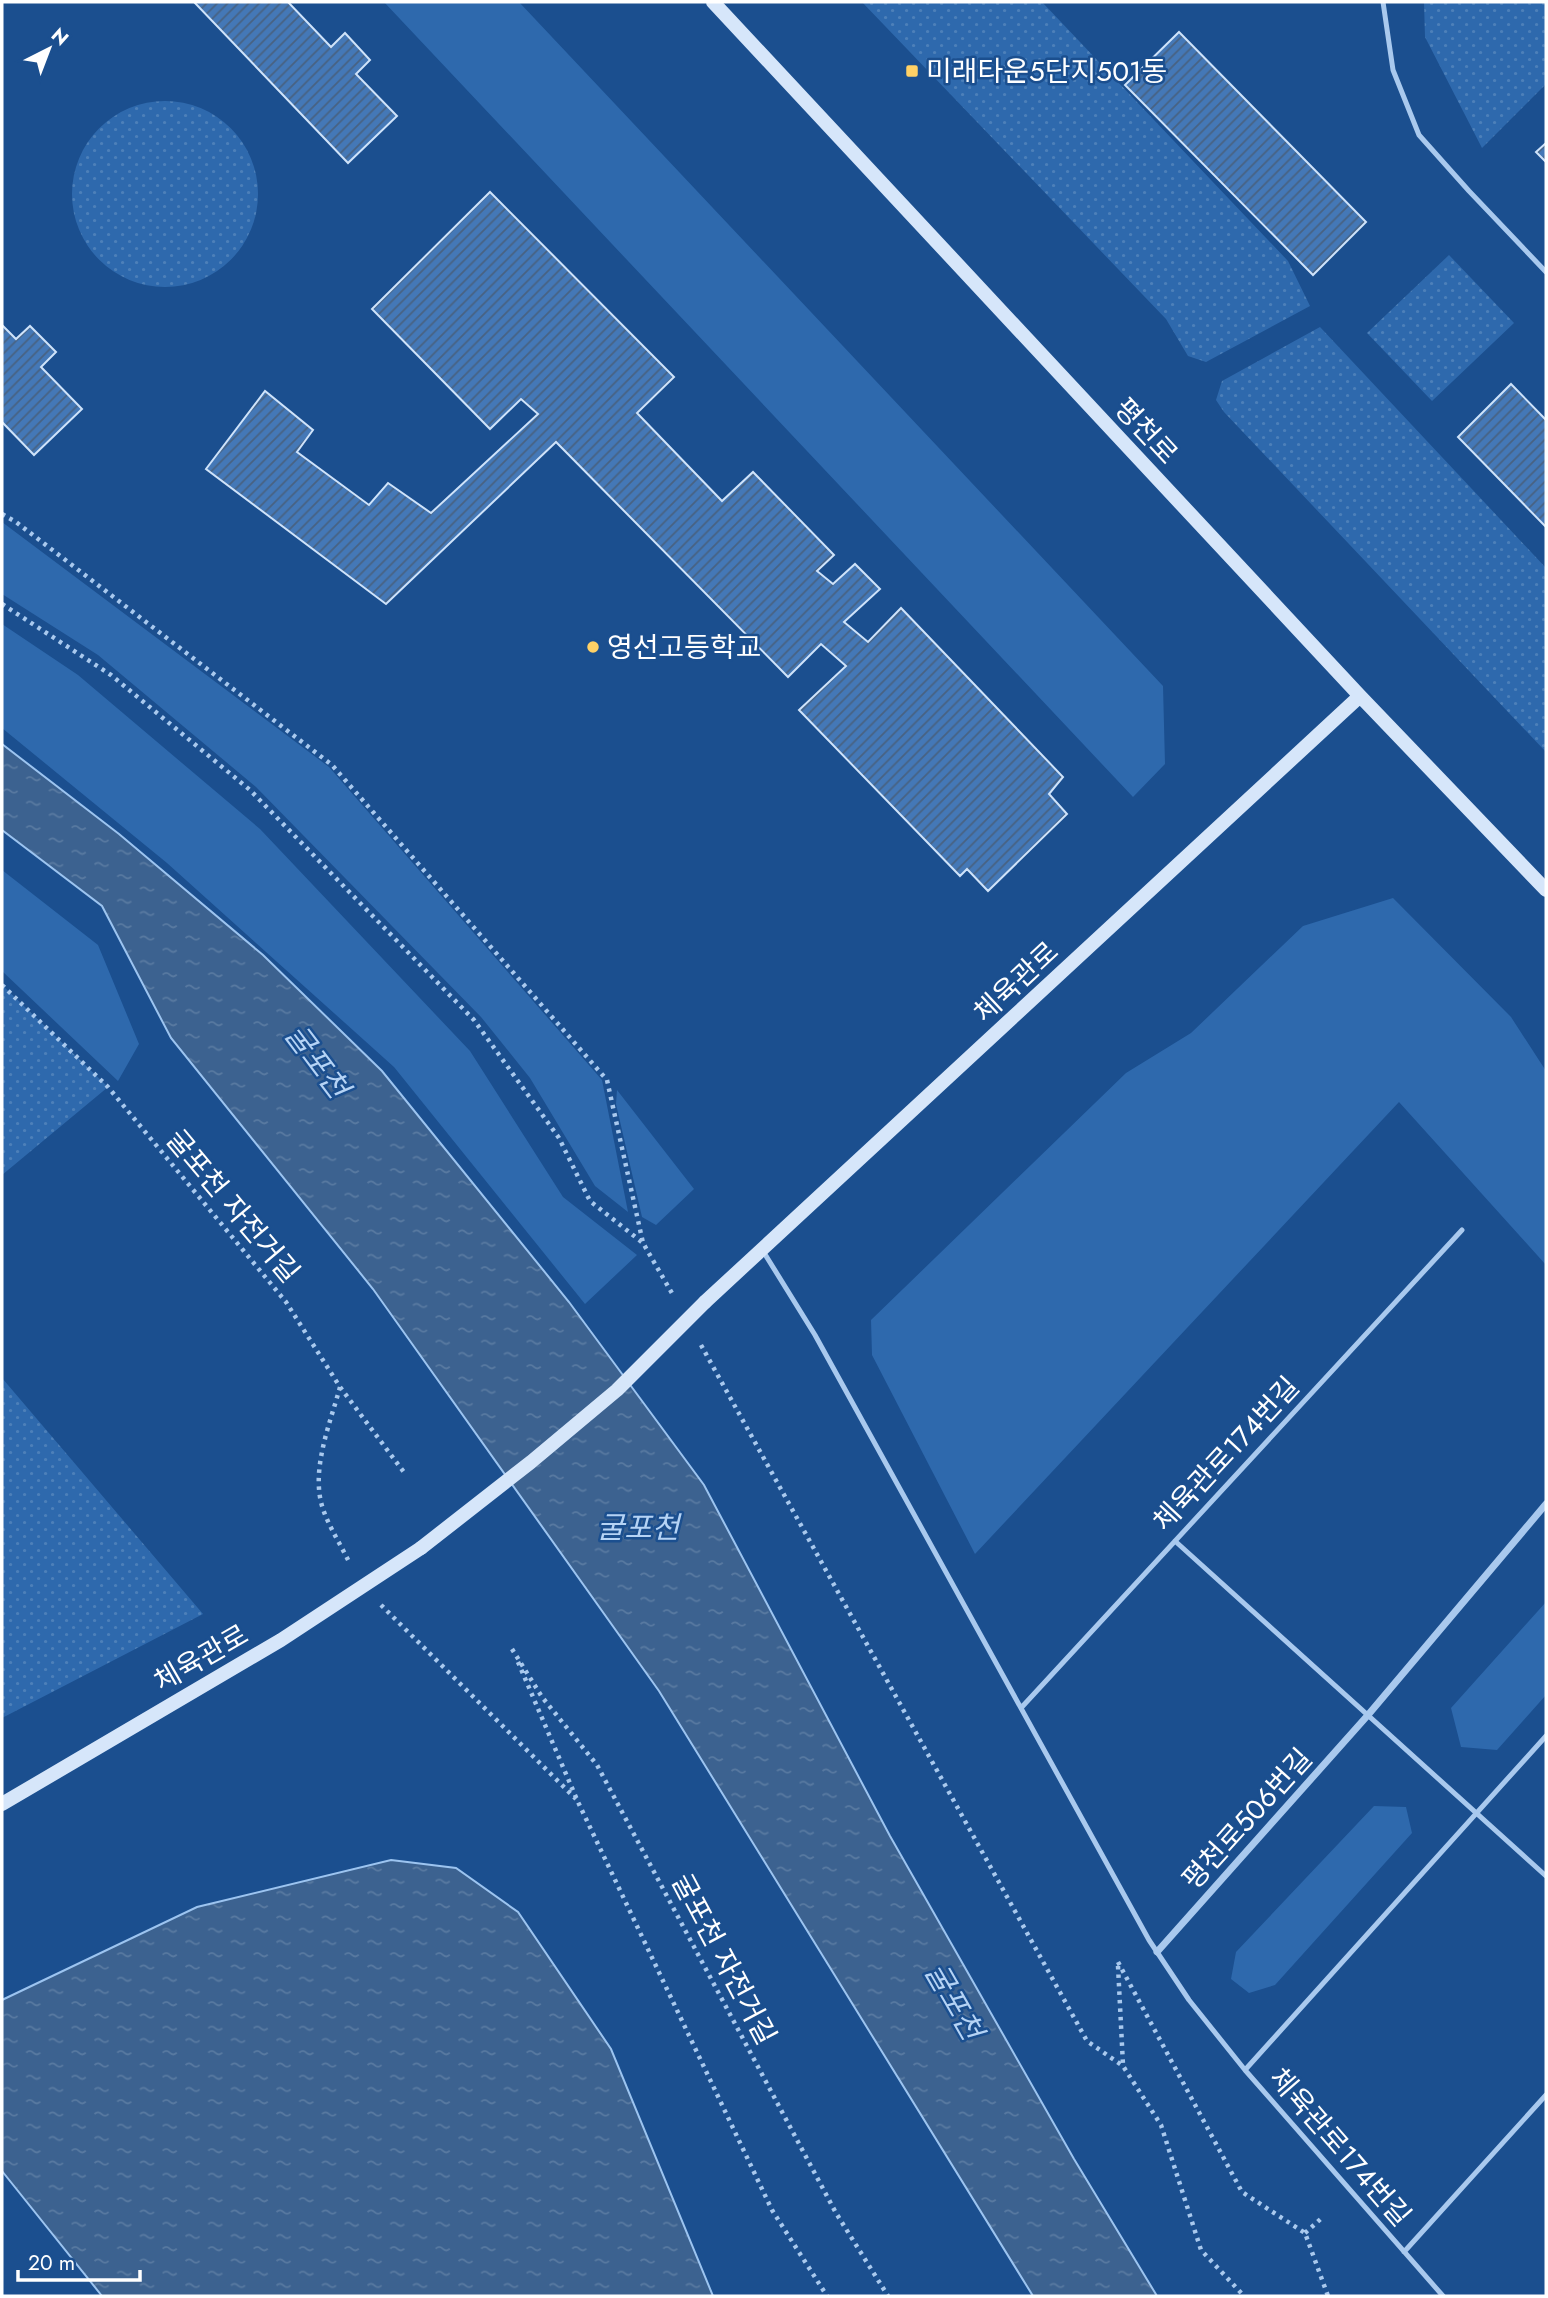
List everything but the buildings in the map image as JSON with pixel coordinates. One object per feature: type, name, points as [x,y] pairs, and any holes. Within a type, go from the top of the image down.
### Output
[{"type":"street","name":"평천로","points":[[713,2],[1360,695],[1546,890]]},
{"type":"street","name":"체육관로","points":[[2,1804],[281,1640],[421,1548],[531,1462],[617,1390],[705,1302],[1360,695]]},
{"type":"street","name":"평천로506번길","points":[[1157,1952],[1368,1715],[1546,1504]]},
{"type":"lane","points":[[1382,2],[1393,70],[1419,135],[1546,272]]},
{"type":"lane","name":"체육관로174번길","points":[[1021,1708],[1462,1230]]},
{"type":"lane","name":"체육관로174번길","points":[[763,1251],[815,1335],[1157,1952],[1189,2000],[1245,2070],[1443,2296]]},
{"type":"lane","points":[[1175,1541],[1546,1876]]},
{"type":"lane","name":"체육관로174번길","points":[[1245,2070],[1546,1736]]},
{"type":"lane","name":"체육관로174번길","points":[[1404,2252],[1546,2095]]},
{"type":"path","points":[[2,604],[111,675],[250,790],[474,1020],[559,1138],[590,1201],[643,1243]]},
{"type":"path","name":"굴포천 자전거길","points":[[2,985],[108,1087],[286,1302],[340,1387],[407,1475]]},
{"type":"path","points":[[340,1387],[318,1479],[322,1508],[362,1587],[578,1801],[772,2210],[827,2296]]},
{"type":"path","name":"굴포천 자전거길","points":[[578,1801],[512,1648],[542,1697],[597,1766],[835,2213],[888,2296]]},
{"type":"path","points":[[1123,2066],[1118,1962],[1242,2192],[1305,2233],[1328,2296]]},
{"type":"path","points":[[1305,2233],[1324,2216]]},
{"type":"shaded area","points":[[384,2],[519,2],[1163,686],[1165,764],[1133,797]]},
{"type":"shaded area","points":[[862,2],[1042,2],[1288,261],[1310,306],[1206,362],[1188,356],[1166,319]]},
{"type":"shaded area","points":[[1424,2],[1546,2],[1546,84],[1482,148],[1425,37]]},
{"type":"shaded area","points":[[165,101],[200,108],[231,128],[251,159],[258,194],[251,229],[231,260],[200,280],[165,287],[130,280],[99,260],[79,229],[72,194],[79,159],[99,128],[130,108]]},
{"type":"shaded area","points":[[1449,255],[1514,323],[1432,401],[1367,333]]},
{"type":"shaded area","points":[[1320,327],[1546,568],[1546,752],[1224,412],[1216,400],[1222,381]]},
{"type":"shaded area","points":[[2,522],[329,767],[602,1080],[628,1212],[595,1186],[530,1078],[481,1017],[256,787],[98,655],[2,594]]},
{"type":"shaded area","points":[[2,624],[78,675],[260,829],[470,1051],[563,1197],[637,1255],[585,1304],[394,1067],[167,863],[2,728]]},
{"type":"shaded area","points":[[2,870],[98,945],[139,1044],[118,1081],[2,971]]},
{"type":"shaded area","points":[[1393,898],[1511,1017],[1546,1071],[1546,1265],[1399,1102],[975,1554],[872,1355],[871,1320],[1126,1073],[1191,1033],[1303,926]]},
{"type":"shaded area","points":[[2,985],[108,1087],[2,1175]]},
{"type":"shaded area","points":[[617,1090],[694,1189],[656,1225],[642,1217],[616,1104]]},
{"type":"shaded area","points":[[2,1378],[203,1614],[2,1718]]},
{"type":"shaded area","points":[[1546,1602],[1546,1695],[1497,1750],[1461,1747],[1451,1708]]},
{"type":"shaded area","points":[[1374,1806],[1406,1807],[1412,1833],[1275,1985],[1249,1993],[1231,1979],[1236,1952]]},
{"type":"water","name":"굴포천","points":[[2,744],[119,834],[263,955],[382,1071],[569,1302],[704,1485],[890,1836],[1074,2159],[1157,2296],[1033,2296],[659,1691],[373,1289],[171,1038],[102,906],[2,830]]},
{"type":"water","points":[[391,1860],[456,1868],[518,1912],[611,2049],[713,2296],[102,2296],[2,2171],[2,2000],[197,1907]]},
{"type":"place","name":"미래타운5단지501동","points":[[912,71]]},
{"type":"place","name":"영선고등학교","points":[[593,647]]}]
